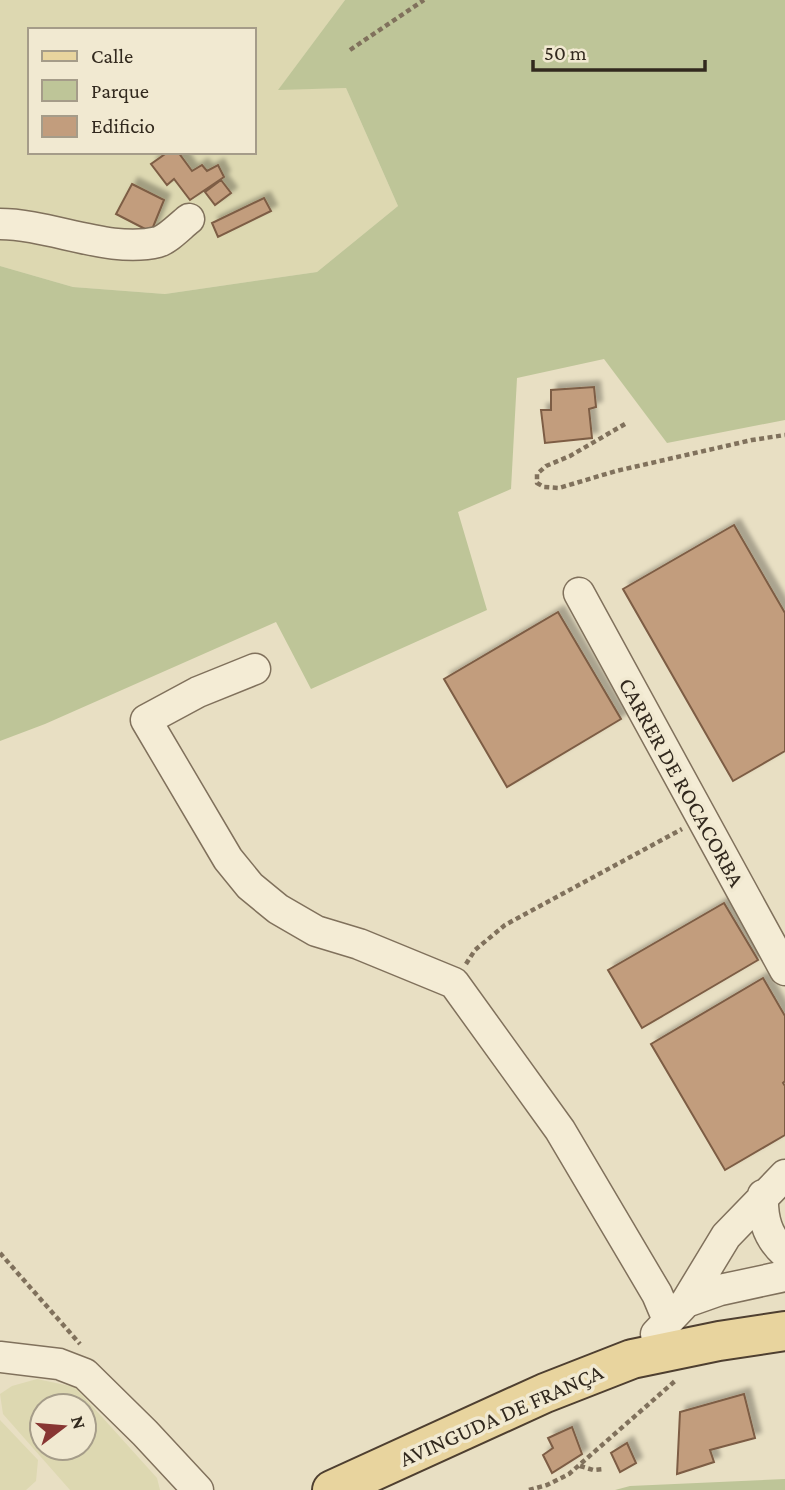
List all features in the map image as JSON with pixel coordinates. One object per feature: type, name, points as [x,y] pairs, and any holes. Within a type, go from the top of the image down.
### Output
[{"type":"main road","name":"AVINGUDA DE FRANÇA","points":[[332,1490],[545,1393],[632,1359],[785,1331]]},
{"type":"street","points":[[0,224],[18,224],[118,244],[160,242],[189,219]]},
{"type":"street","name":"CARRER DE ROCACORBA","points":[[579,593],[785,970]]},
{"type":"street","points":[[255,669],[198,692],[146,720],[228,859],[250,887],[278,909],[316,932],[359,944],[454,983],[560,1130],[657,1294],[677,1311],[726,1236],[785,1175]]},
{"type":"street","points":[[763,1195],[762,1213],[778,1246]]},
{"type":"street","points":[[726,1236],[741,1234],[778,1246]]},
{"type":"street","name":"AVINGUDA DE FRANÇA","points":[[632,1359],[677,1311],[720,1290],[785,1276]]},
{"type":"street","points":[[0,1357],[59,1364],[85,1374],[189,1484]]},
{"type":"path","points":[[350,50],[424,0]]},
{"type":"path","points":[[625,424],[544,468],[537,474],[537,482],[544,487],[559,488],[592,477],[752,440],[785,435]]},
{"type":"path","points":[[454,983],[475,950],[505,925],[702,818]]},
{"type":"path","points":[[529,1490],[558,1480],[579,1466],[678,1379],[666,1382]]},
{"type":"path","points":[[579,1466],[593,1470],[604,1469]]},
{"type":"shaded area","points":[[0,0],[345,0],[279,89],[346,88],[398,206],[317,272],[165,294],[73,287],[0,266]]},
{"type":"shaded area","points":[[37,1379],[75,1387],[80,1392],[28,1392],[28,1442],[3,1414],[0,1394],[12,1386]]},
{"type":"shaded area","points":[[98,1413],[157,1478],[160,1490],[70,1490],[45,1462],[98,1462]]},
{"type":"shaded area","points":[[0,1420],[28,1449],[28,1462],[38,1462],[36,1481],[26,1490],[0,1490]]},
{"type":"green space","points":[[345,0],[785,0],[785,420],[667,443],[604,359],[517,378],[511,489],[458,512],[487,610],[311,689],[276,622],[45,724],[0,741],[0,266],[73,287],[165,294],[317,272],[398,206],[346,88],[278,90]]},
{"type":"green space","points":[[785,1479],[785,1490],[615,1490],[630,1486]]},
{"type":"building","points":[[165,154],[179,154],[192,171],[202,165],[207,171],[218,165],[224,177],[190,200],[174,179],[167,185],[151,164]]},
{"type":"building","points":[[221,180],[231,193],[215,205],[205,192]]},
{"type":"building","points":[[132,184],[164,200],[151,232],[116,214]]},
{"type":"building","points":[[264,198],[271,211],[218,237],[212,223]]},
{"type":"building","points":[[594,387],[596,407],[589,409],[592,438],[545,443],[541,410],[551,410],[551,390]]},
{"type":"building","points":[[734,525],[785,613],[785,751],[733,781],[623,589]]},
{"type":"building","points":[[558,612],[621,719],[507,787],[444,679]]},
{"type":"building","points":[[724,903],[758,960],[642,1028],[608,970]]},
{"type":"building","points":[[763,978],[785,1016],[785,1135],[725,1170],[651,1044]]},
{"type":"building","points":[[744,1394],[755,1438],[710,1450],[714,1462],[677,1474],[680,1412]]},
{"type":"building","points":[[572,1427],[582,1454],[552,1473],[543,1455],[553,1448],[548,1438]]},
{"type":"building","points":[[627,1443],[636,1463],[620,1472],[611,1453]]}]
